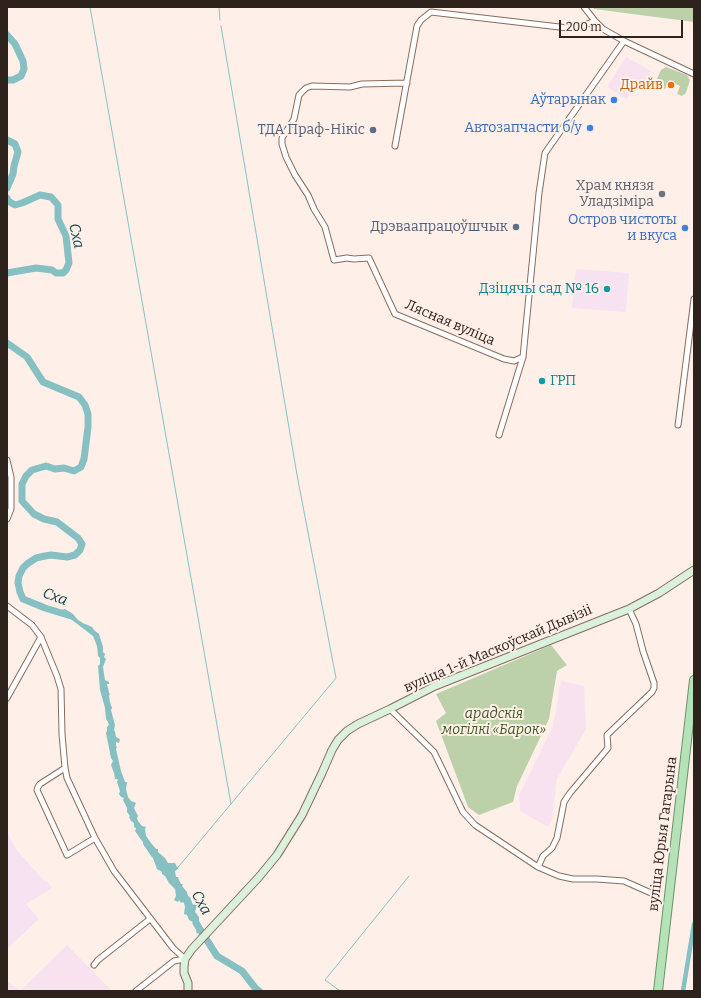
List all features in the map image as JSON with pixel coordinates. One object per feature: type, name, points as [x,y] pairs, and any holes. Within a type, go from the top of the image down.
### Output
[{"type":"main road","name":"вуліца Юрыя Гагарына","points":[[658,991],[694,680]]},
{"type":"street","points":[[584,7],[603,29],[624,41],[694,74]]},
{"type":"street","points":[[395,146],[417,26],[421,20],[431,12],[568,28],[582,26],[595,21]]},
{"type":"street","points":[[499,435],[523,357],[539,193],[545,153],[624,41]]},
{"type":"street","name":"Лясная вуліца","points":[[407,83],[362,84],[350,88],[312,86],[306,88],[299,95],[294,119],[282,138],[282,144],[286,157],[325,227],[334,260],[347,258],[369,258],[395,314],[504,359],[514,361],[523,357]]},
{"type":"street","points":[[678,424],[680,418],[694,300]]},
{"type":"street","points":[[7,460],[11,477],[11,509],[7,519]]},
{"type":"street","name":"вуліца 1-й Маскоўскай Дывізіі","points":[[185,958],[259,877],[277,855],[302,815],[332,750],[338,740],[347,731],[358,724],[435,686],[629,609],[659,593],[694,570]]},
{"type":"street","points":[[7,606],[32,625],[41,637],[57,676],[61,689],[62,734],[67,778],[95,838],[114,871],[173,948],[185,958]]},
{"type":"street","points":[[538,867],[543,856],[552,848],[557,838],[564,802],[608,748],[607,735],[652,692],[654,688],[654,683],[636,624],[629,609]]},
{"type":"street","points":[[7,698],[41,637]]},
{"type":"street","points":[[390,709],[434,752],[463,812],[475,825],[538,867],[559,876],[572,879],[624,881],[651,893]]},
{"type":"street","points":[[65,768],[40,784],[37,790],[67,855],[95,838]]},
{"type":"street","points":[[94,965],[98,960],[150,919]]},
{"type":"street","points":[[136,991],[174,961],[185,958]]},
{"type":"street","points":[[185,958],[184,973],[188,983],[188,991]]},
{"type":"shaded area","points":[[626,57],[651,71],[645,87],[634,91],[626,99],[607,87]]},
{"type":"shaded area","points":[[576,269],[629,273],[626,312],[572,308]]},
{"type":"shaded area","points":[[561,681],[584,686],[586,729],[557,779],[552,820],[548,827],[520,811],[519,795],[553,726]]},
{"type":"shaded area","points":[[7,832],[16,849],[52,888],[26,904],[39,919],[7,949]]},
{"type":"shaded area","points":[[67,945],[112,991],[7,991],[7,982],[21,990]]},
{"type":"green space","points":[[593,7],[694,7],[694,22],[594,9]]},
{"type":"green space","points":[[666,67],[687,75],[690,80],[686,93],[682,96],[677,94],[680,86],[669,81],[665,89],[657,85],[656,81],[661,70]]},
{"type":"green space","name":"арадскія могілкі «Барок»","points":[[551,645],[567,665],[557,671],[549,719],[517,786],[513,802],[479,815],[468,807],[436,721],[446,713],[436,694]]},
{"type":"water","points":[[65,609],[73,614],[78,620],[92,627],[99,634],[103,652],[105,654],[104,657],[106,659],[103,667],[105,680],[109,682],[107,686],[110,694],[111,710],[115,725],[114,730],[116,737],[120,739],[119,743],[116,742],[116,749],[121,771],[125,782],[127,782],[126,789],[128,797],[131,801],[136,803],[134,808],[138,816],[137,818],[142,826],[146,827],[146,836],[168,863],[175,863],[178,869],[175,871],[176,877],[178,877],[181,884],[183,884],[182,886],[190,897],[193,905],[197,905],[195,912],[199,917],[199,925],[201,929],[197,934],[195,924],[189,920],[187,915],[184,914],[184,903],[181,903],[179,900],[178,902],[174,900],[176,896],[175,889],[162,874],[162,872],[157,869],[153,858],[135,831],[136,828],[134,827],[134,823],[131,821],[127,812],[127,808],[123,800],[124,798],[119,794],[120,791],[117,782],[118,780],[115,779],[111,765],[113,761],[111,758],[106,733],[109,725],[106,719],[105,708],[100,690],[98,666],[100,664],[100,658],[98,656],[97,646],[93,636],[72,620],[60,615],[61,610]]},
{"type":"waterway","points":[[90,7],[231,804]]},
{"type":"waterway","points":[[219,7],[220,20]]},
{"type":"waterway","points":[[175,871],[336,678],[297,475],[221,26]]},
{"type":"waterway","name":"Сха","points":[[7,35],[15,44],[23,61],[24,69],[21,76],[13,80],[7,80]]},
{"type":"waterway","name":"Сха","points":[[7,140],[15,144],[18,152],[13,174],[7,188]]},
{"type":"waterway","name":"Сха","points":[[7,198],[8,201],[15,205],[40,195],[51,197],[58,205],[58,219],[66,236],[69,263],[63,273],[56,273],[52,270],[36,268],[7,273]]},
{"type":"waterway","name":"Сха","points":[[7,343],[27,357],[43,382],[79,397],[85,405],[88,414],[84,459],[81,467],[74,471],[64,468],[55,469],[46,466],[32,470],[26,476],[22,484],[22,501],[34,514],[44,519],[57,522],[78,538],[82,544],[80,550],[75,555],[67,557],[51,555],[45,556],[36,558],[27,564],[19,576],[18,583],[20,592],[23,599],[68,615]]},
{"type":"waterway","points":[[340,991],[325,980],[409,876]]},
{"type":"waterway","name":"Сха","points":[[196,923],[217,956],[242,971],[259,991]]},
{"type":"waterway","points":[[683,991],[694,924]]},
{"type":"place","name":"Драйв","points":[[671,85]]},
{"type":"place","name":"Аўтарынак","points":[[614,100]]},
{"type":"place","name":"Автозапчасти б/у","points":[[590,128]]},
{"type":"place","name":"ТДА Праф-Нікіс","points":[[373,130]]},
{"type":"place","name":"Храм князя Уладзіміра","points":[[662,194]]},
{"type":"place","name":"Дрэваапрацоўшчык","points":[[516,227]]},
{"type":"place","name":"Остров чистоты и вкуса","points":[[685,228]]},
{"type":"place","name":"Дзіцячы сад № 16","points":[[607,289]]},
{"type":"place","name":"ГРП","points":[[542,381]]}]
